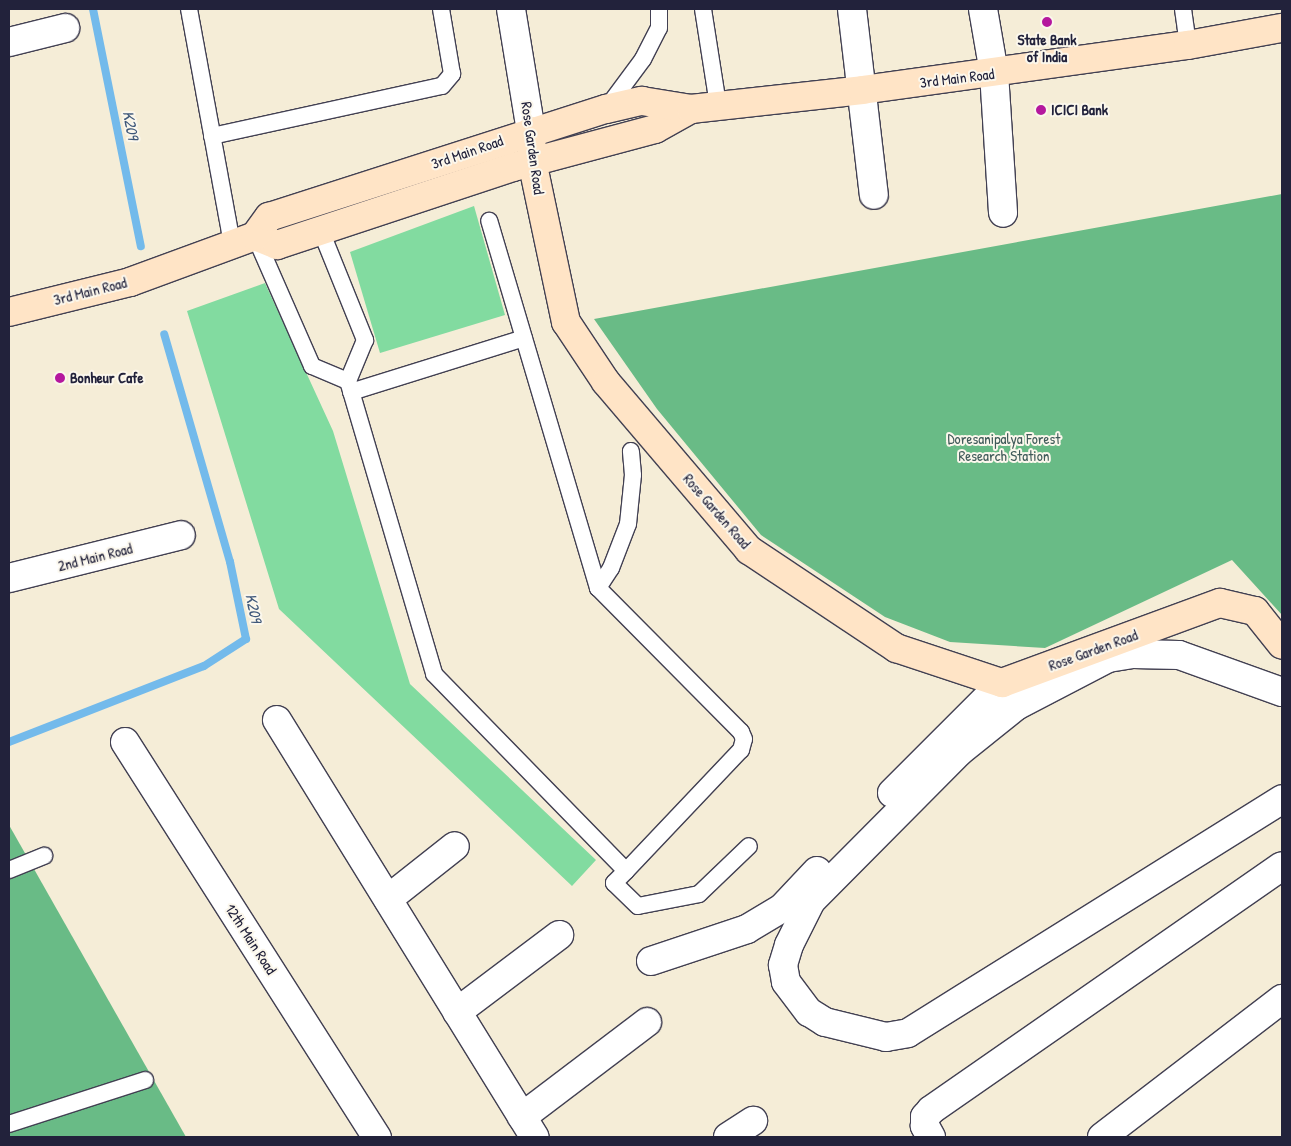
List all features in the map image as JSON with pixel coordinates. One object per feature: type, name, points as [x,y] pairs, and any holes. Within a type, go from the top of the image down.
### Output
[{"type":"street","name":"Rose Garden Road","points":[[511,9],[531,131],[532,161],[566,322],[606,382],[749,550],[896,648],[1002,683],[1220,603],[1255,611],[1282,645]]},
{"type":"street","points":[[852,9],[874,195]]},
{"type":"street","points":[[983,9],[994,73],[1003,213]]},
{"type":"street","points":[[9,42],[65,28]]},
{"type":"street","name":"3rd Main Road","points":[[9,312],[130,282],[244,240],[269,217],[531,131],[606,109],[642,101],[690,109],[862,90],[1188,45],[1282,28]]},
{"type":"street","name":"3rd Main Road","points":[[244,240],[278,245],[532,161],[655,129],[690,109]]},
{"type":"street","name":"2nd Main Road","points":[[9,578],[181,535]]},
{"type":"street","points":[[1282,692],[1180,655],[1133,654],[1108,658],[1016,706],[960,751],[811,901],[789,945],[783,965],[786,982],[816,1018],[886,1037],[908,1032],[1282,799]]},
{"type":"street","points":[[651,961],[747,929],[782,908],[962,720],[1002,683],[1016,706]]},
{"type":"street","points":[[277,720],[528,1127],[647,1022]]},
{"type":"street","name":"12th Main Road","points":[[124,742],[377,1137]]},
{"type":"street","points":[[388,899],[455,846]]},
{"type":"street","points":[[931,1137],[925,1126],[925,1117],[931,1110],[1282,866]]},
{"type":"street","points":[[457,1012],[558,935]]},
{"type":"street","points":[[1102,1137],[1282,999]]},
{"type":"street","points":[[728,1137],[753,1120]]},
{"type":"lane","points":[[189,9],[212,136],[244,240],[312,366],[350,386],[524,338]]},
{"type":"lane","points":[[212,136],[442,86],[452,74],[441,9]]},
{"type":"lane","points":[[606,109],[643,59],[659,28],[659,9]]},
{"type":"lane","points":[[703,9],[718,105]]},
{"type":"lane","points":[[1183,9],[1188,45]]},
{"type":"lane","points":[[489,221],[598,588],[741,732],[744,739],[741,750],[614,883],[638,906],[699,894],[749,846]]},
{"type":"lane","points":[[321,231],[365,340],[350,386],[434,674],[626,871]]},
{"type":"lane","points":[[598,588],[614,560],[628,524],[633,484],[631,451]]},
{"type":"lane","points":[[9,870],[44,856]]},
{"type":"lane","points":[[9,1124],[145,1080]]},
{"type":"green space","name":"Doresanipalya Forest Research Station","points":[[1282,194],[1282,615],[1232,560],[1045,648],[950,642],[885,617],[761,535],[657,409],[594,319]]},
{"type":"green space","points":[[474,206],[505,315],[380,353],[350,252]]},
{"type":"green space","points":[[265,283],[333,431],[410,684],[596,860],[572,886],[279,609],[187,311]]},
{"type":"green space","points":[[9,825],[186,1137],[9,1137]]},
{"type":"waterway","name":"K209","points":[[93,9],[141,246]]},
{"type":"waterway","name":"K209","points":[[9,742],[204,666],[246,639],[230,562],[164,334]]},
{"type":"place","name":"State Bank of India","points":[[1047,22]]},
{"type":"place","name":"ICICI Bank","points":[[1041,110]]},
{"type":"place","name":"Bonheur Cafe","points":[[60,378]]}]
